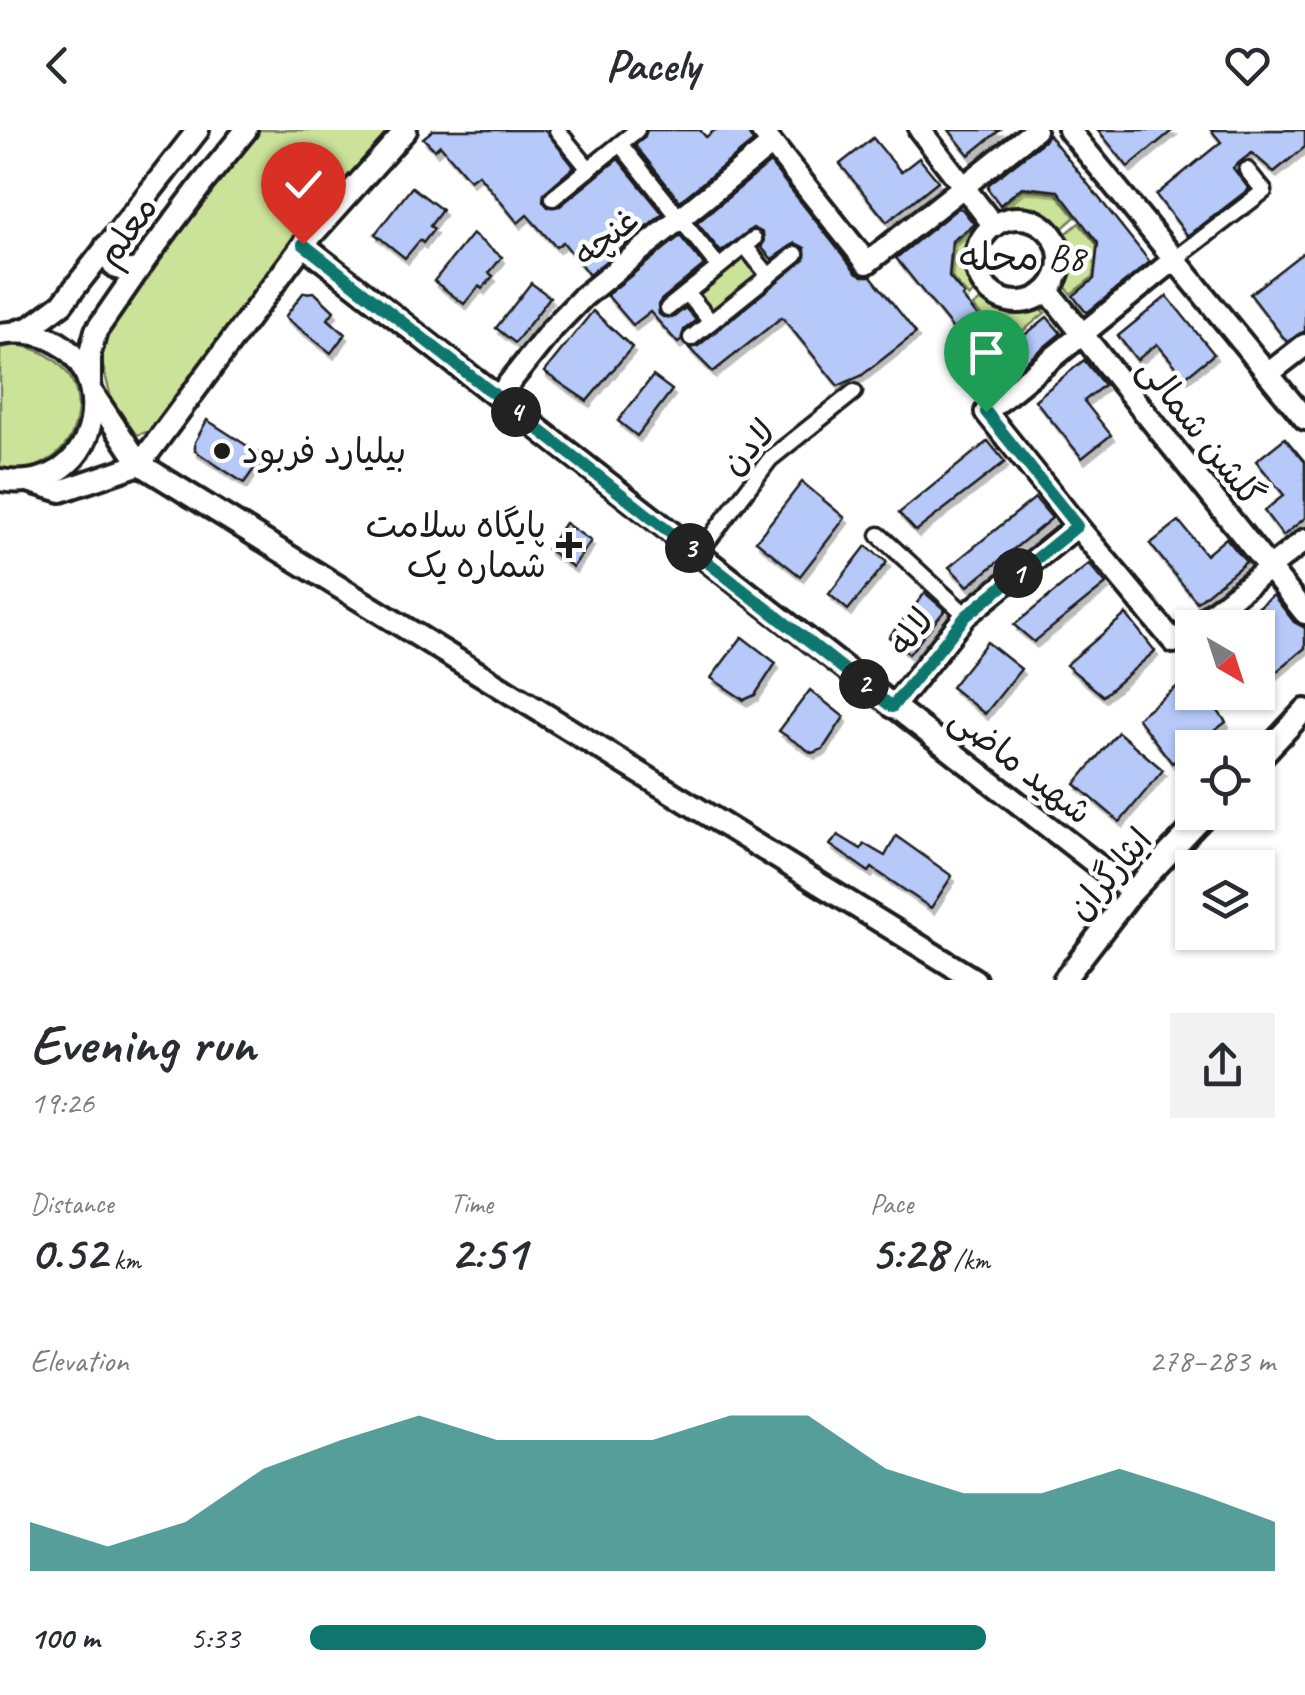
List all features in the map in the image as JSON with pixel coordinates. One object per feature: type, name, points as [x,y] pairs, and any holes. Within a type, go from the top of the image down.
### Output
[{"type":"street","name":"معلم","points":[[0,494],[17,482],[54,474],[72,460],[86,440],[93,418],[90,353],[96,331],[138,269],[246,130]]},
{"type":"street","points":[[17,482],[61,491],[140,464],[303,244],[406,130]]},
{"type":"street","points":[[557,130],[588,169]]},
{"type":"street","points":[[552,198],[637,130]]},
{"type":"street","points":[[920,130],[994,226]]},
{"type":"street","points":[[767,137],[867,263],[1035,130]]},
{"type":"street","points":[[1069,130],[1305,419]]},
{"type":"street","name":"معلم","points":[[9,333],[31,327],[62,304],[190,133]]},
{"type":"street","name":"غنچه","points":[[498,397],[583,297],[680,219],[767,137]]},
{"type":"street","points":[[620,144],[719,267]]},
{"type":"street","points":[[1175,641],[986,412],[1264,191],[1247,170]]},
{"type":"street","points":[[1008,219],[1036,221],[1047,229],[1060,253],[1056,280],[1048,291],[1022,302],[1008,302],[995,296],[978,274],[978,246],[985,234],[1008,219]]},
{"type":"street","points":[[668,308],[750,243],[769,276]]},
{"type":"street","name":"شهید ماضی","points":[[303,244],[1132,892]]},
{"type":"street","points":[[106,246],[109,259],[118,269],[138,269]]},
{"type":"street","points":[[691,338],[796,254]]},
{"type":"street","name":"گلشن شمالی","points":[[1048,291],[1305,613]]},
{"type":"street","points":[[687,292],[711,322]]},
{"type":"street","points":[[9,333],[36,334],[70,351],[140,464],[975,980]]},
{"type":"street","points":[[1269,374],[1305,346]]},
{"type":"street","name":"لادن","points":[[698,554],[770,459],[854,392]]},
{"type":"street","name":"لاله","points":[[892,707],[966,616],[1077,526]]},
{"type":"street","points":[[879,536],[966,616]]},
{"type":"street","points":[[1216,610],[1305,540]]},
{"type":"street","points":[[1275,742],[1305,710]]},
{"type":"street","name":"ایثارگران","points":[[1064,980],[1132,892],[1191,830]]},
{"type":"green space","points":[[258,130],[392,130],[266,276],[151,431],[136,435],[115,413],[98,347]]},
{"type":"green space","points":[[1022,189],[1056,193],[1075,217],[1059,231],[1037,214],[1009,216],[1001,206]]},
{"type":"green space","points":[[1079,223],[1097,245],[1093,277],[1071,294],[1059,278],[1070,258],[1063,236]]},
{"type":"green space","points":[[974,226],[982,234],[975,260],[982,285],[969,297],[950,276],[953,243]]},
{"type":"green space","points":[[743,251],[764,276],[712,318],[691,293]]},
{"type":"green space","points":[[989,294],[1011,305],[1035,303],[1045,313],[1023,331],[991,328],[973,306]]},
{"type":"green space","points":[[17,345],[48,356],[68,374],[77,396],[76,420],[68,441],[51,459],[28,468],[0,467],[0,348]]},
{"type":"building","points":[[433,130],[545,130],[574,167],[544,193],[543,201],[548,207],[560,206],[618,159],[663,214],[589,275],[563,242],[556,247],[527,215],[518,223],[478,174],[470,180],[440,145],[435,150],[423,138]]},
{"type":"building","points":[[647,130],[700,130],[706,137],[715,130],[748,130],[753,142],[680,201],[635,145]]},
{"type":"building","points":[[949,130],[1000,130],[969,155]]},
{"type":"building","points":[[1098,130],[1173,130],[1128,167]]},
{"type":"building","points":[[1211,130],[1305,130],[1305,147],[1274,172],[1252,153],[1241,161],[1233,168],[1249,189],[1188,236],[1156,195],[1221,142]]},
{"type":"building","points":[[1048,134],[1150,262],[1088,312],[1073,296],[1094,279],[1098,243],[1058,191],[1022,187],[1000,205],[988,189],[989,184]]},
{"type":"building","points":[[873,138],[901,172],[919,158],[938,181],[887,222],[840,164]]},
{"type":"building","points":[[770,163],[856,272],[871,276],[916,333],[861,376],[838,386],[782,317],[713,372],[689,348],[698,346],[805,259],[805,248],[795,243],[772,259],[761,247],[763,233],[753,228],[721,252],[697,223]]},
{"type":"building","points":[[412,187],[442,210],[430,226],[434,229],[405,258],[375,234]]},
{"type":"building","points":[[958,208],[974,224],[952,241],[949,277],[962,297],[991,332],[1026,334],[1047,317],[1060,332],[998,385],[896,258]]},
{"type":"building","points":[[472,234],[502,257],[489,273],[493,276],[464,304],[434,281]]},
{"type":"building","points":[[680,236],[704,265],[658,305],[663,317],[674,317],[685,308],[696,320],[684,330],[678,343],[650,312],[633,325],[607,295]]},
{"type":"building","points":[[1305,251],[1305,331],[1287,342],[1250,294]]},
{"type":"building","points":[[531,283],[550,297],[515,343],[496,328]]},
{"type":"building","points":[[314,292],[334,311],[328,319],[345,334],[331,353],[285,317],[303,293]]},
{"type":"building","points":[[1167,296],[1214,354],[1185,377],[1157,344],[1137,360],[1118,336]]},
{"type":"building","points":[[593,311],[632,347],[587,401],[544,372]]},
{"type":"building","points":[[1084,360],[1104,385],[1084,401],[1111,435],[1082,458],[1035,400]]},
{"type":"building","points":[[653,376],[672,390],[637,436],[618,421]]},
{"type":"building","points":[[207,420],[263,456],[244,483],[195,451],[195,442]]},
{"type":"building","points":[[1285,438],[1305,462],[1305,518],[1283,536],[1264,511],[1284,495],[1256,461]]},
{"type":"building","points":[[988,441],[1005,462],[916,531],[899,513]]},
{"type":"building","points":[[802,482],[845,518],[800,576],[756,541]]},
{"type":"building","points":[[1035,498],[1052,518],[968,586],[949,567]]},
{"type":"building","points":[[1179,521],[1206,555],[1226,538],[1246,562],[1197,602],[1150,544]]},
{"type":"building","name":"پایگاه سلامت شماره یک","points":[[565,523],[591,541],[573,567],[547,549]]},
{"type":"building","points":[[866,546],[887,562],[848,610],[829,594]]},
{"type":"building","points":[[1089,564],[1106,584],[1034,642],[1014,625]]},
{"type":"building","points":[[925,593],[945,610],[909,654],[889,637]]},
{"type":"building","points":[[1273,595],[1294,622],[1305,628],[1305,648],[1275,673],[1275,610],[1255,610]]},
{"type":"building","points":[[1126,614],[1155,651],[1103,696],[1066,665]]},
{"type":"building","points":[[742,637],[776,663],[755,695],[744,700],[711,678]]},
{"type":"building","points":[[987,642],[1021,669],[985,714],[951,687]]},
{"type":"building","points":[[1175,688],[1175,710],[1217,710],[1226,722],[1215,730],[1175,730],[1172,763],[1137,718]]},
{"type":"building","points":[[810,690],[844,717],[823,749],[812,753],[779,731]]},
{"type":"building","points":[[1118,732],[1163,770],[1120,822],[1075,784]]},
{"type":"building","points":[[838,835],[861,849],[864,844],[885,856],[896,836],[952,876],[931,908],[830,845]]},
{"type":"place","name":"بیلیارد فربود","points":[[222,451]]},
{"type":"place","name":"پایگاه سلامت شماره یک","points":[[569,545]]},
{"type":"district","name":"محله B8","points":[[1022,257]]},
{"type":"route","points":[[303,244],[892,707],[966,616],[1077,526],[986,412]]}]
